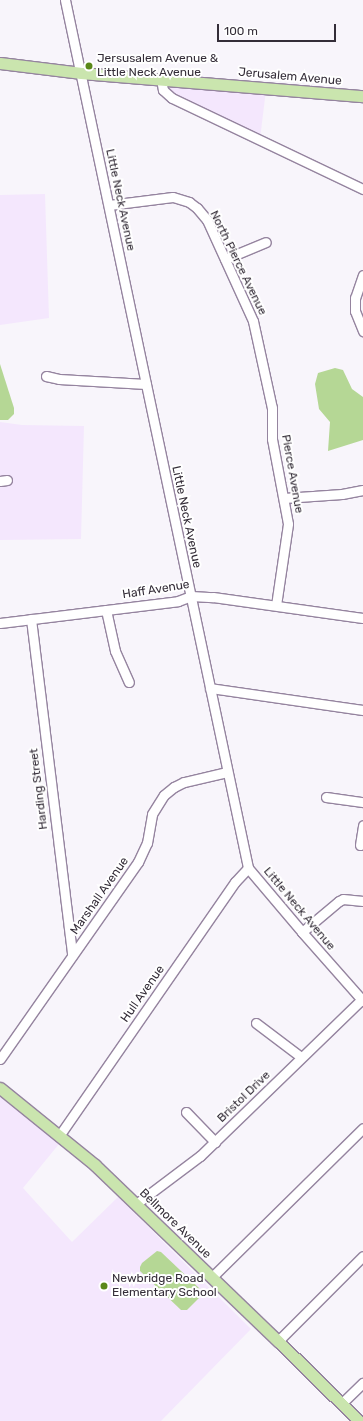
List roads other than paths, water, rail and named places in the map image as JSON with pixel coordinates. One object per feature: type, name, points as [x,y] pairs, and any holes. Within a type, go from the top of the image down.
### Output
[{"type":"main road","name":"Jerusalem Avenue","points":[[0,63],[81,73],[363,96]]},
{"type":"main road","name":"Bellmore Avenue","points":[[0,1088],[95,1165],[342,1403],[358,1421]]},
{"type":"street","name":"Little Neck Avenue","points":[[65,0],[248,868],[362,1000]]},
{"type":"street","points":[[161,79],[163,90],[172,98],[363,189]]},
{"type":"street","name":"North Pierce Avenue","points":[[109,205],[172,197],[189,202],[197,208],[207,220],[253,321],[260,348]]},
{"type":"street","points":[[225,259],[266,242]]},
{"type":"street","points":[[363,275],[355,298],[355,312],[363,331]]},
{"type":"street","name":"Pierce Avenue","points":[[260,348],[272,408],[272,438],[288,524],[276,605]]},
{"type":"street","points":[[46,376],[60,379],[146,384]]},
{"type":"street","points":[[284,498],[342,494],[363,490]]},
{"type":"street","name":"Haff Avenue","points":[[0,623],[178,601],[190,596],[214,597],[363,618]]},
{"type":"street","points":[[106,610],[115,651],[129,682]]},
{"type":"street","name":"Harding Street","points":[[31,619],[72,955]]},
{"type":"street","points":[[210,688],[363,710]]},
{"type":"street","name":"Marshall Avenue","points":[[0,1059],[138,862],[147,843],[152,814],[164,795],[174,786],[184,782],[227,772]]},
{"type":"street","points":[[326,797],[363,802]]},
{"type":"street","points":[[360,845],[363,825]]},
{"type":"street","name":"Hull Avenue","points":[[59,1136],[236,882],[248,868]]},
{"type":"street","points":[[302,932],[339,901],[343,899],[363,901]]},
{"type":"street","name":"Bristol Drive","points":[[136,1204],[200,1156],[301,1057],[362,1000]]},
{"type":"street","points":[[256,1023],[301,1057]]},
{"type":"street","points":[[186,1112],[214,1142]]},
{"type":"street","points":[[212,1277],[363,1128]]},
{"type":"street","points":[[278,1341],[363,1256]]},
{"type":"street","points":[[342,1403],[363,1383]]},
{"type":"place","name":"Jersusalem Avenue & Little Neck Avenue","points":[[89,66]]},
{"type":"place","name":"Newbridge Road Elementary School","points":[[104,1286]]}]
